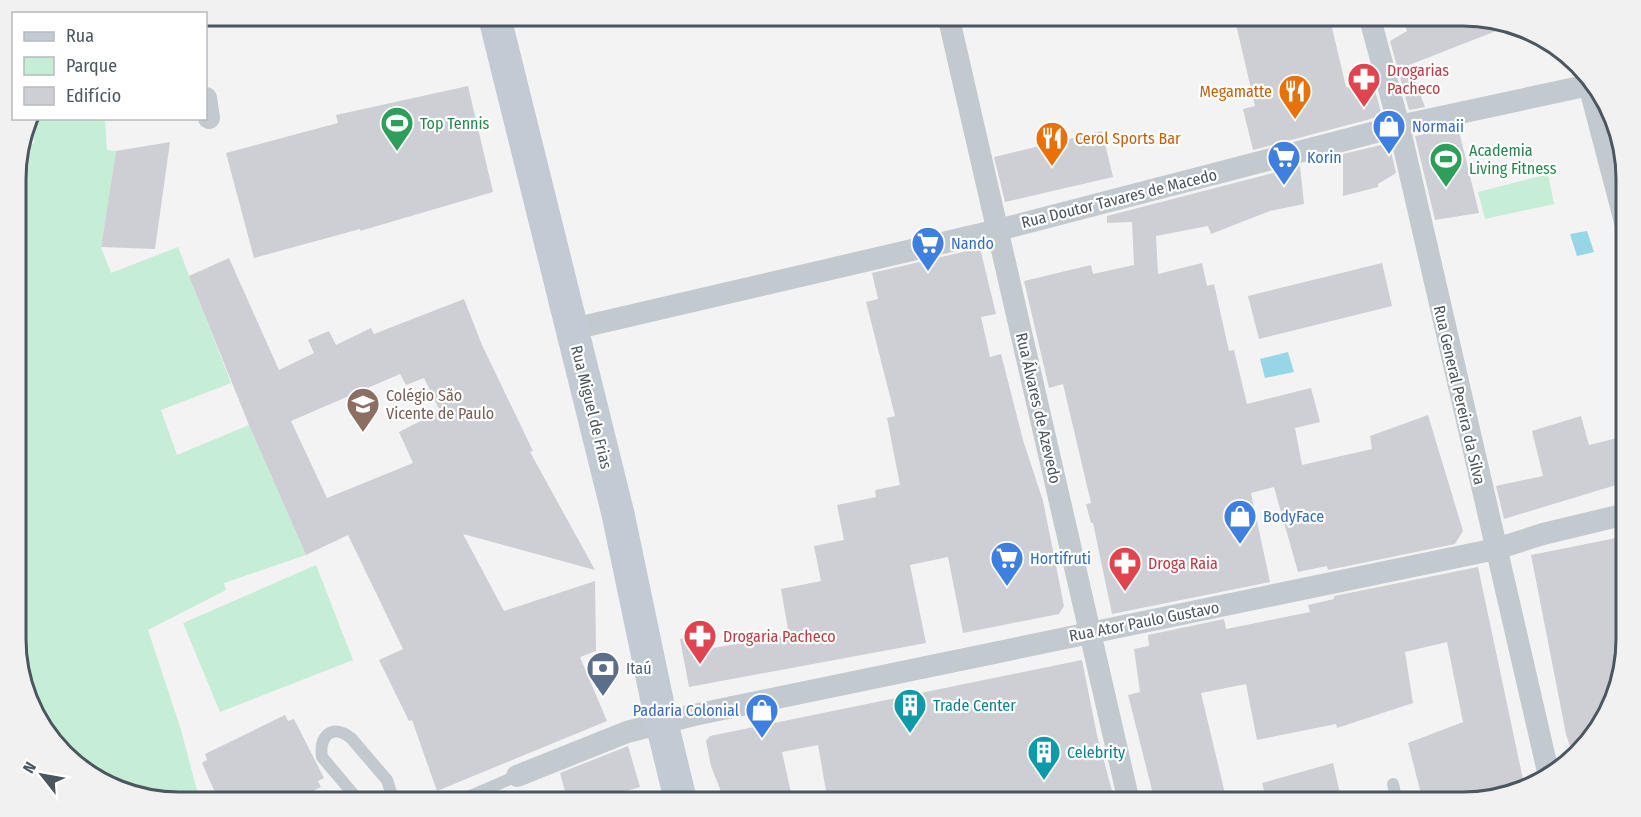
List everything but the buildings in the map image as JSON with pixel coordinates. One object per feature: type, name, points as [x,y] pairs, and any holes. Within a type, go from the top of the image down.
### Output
[{"type":"main road","name":"Rua Miguel de Frias","points":[[497,26],[618,514],[678,792]]},
{"type":"street","name":"Rua Álvares de Azevedo","points":[[951,26],[1127,791]]},
{"type":"street","name":"Rua General Pereira da Silva","points":[[1372,26],[1399,126],[1546,767]]},
{"type":"street","name":"Rua Doutor Tavares de Macedo","points":[[573,329],[998,230],[1399,126],[1585,86]]},
{"type":"street","points":[[1597,106],[1616,185]]},
{"type":"street","name":"Rua Ator Paulo Gustavo","points":[[517,776],[627,732],[1091,632],[1496,549],[1543,534],[1616,516]]},
{"type":"lane","points":[[351,792],[322,757],[322,741],[332,732],[345,733],[351,738],[387,780],[391,792]]},
{"type":"lane","points":[[480,792],[517,776]]},
{"type":"lane","points":[[1393,784],[1395,791]]},
{"type":"green space","points":[[37,120],[105,120],[107,150],[116,151],[101,247],[111,273],[178,247],[231,383],[161,410],[177,455],[249,425],[306,555],[224,583],[226,590],[148,630],[181,730],[197,792],[159,790],[139,786],[111,776],[94,766],[64,739],[51,723],[37,697],[31,678],[26,638],[26,169],[29,147],[35,142],[32,137]]},
{"type":"green space","points":[[1548,174],[1554,204],[1485,219],[1478,192]]},
{"type":"green space","points":[[316,565],[353,660],[220,712],[183,623]]},
{"type":"water","points":[[1587,231],[1594,252],[1577,256],[1570,234]]},
{"type":"water","points":[[1288,352],[1294,372],[1265,378],[1260,359]]},
{"type":"place","name":"Drogarias Pacheco","points":[[1364,108]]},
{"type":"place","name":"Megamatte","points":[[1295,120]]},
{"type":"place","name":"Top Tennis","points":[[397,152]]},
{"type":"place","name":"Normaii","points":[[1389,155]]},
{"type":"place","name":"Cerol Sports Bar","points":[[1052,167]]},
{"type":"place","name":"Korin","points":[[1284,186]]},
{"type":"place","name":"Academia Living Fitness","points":[[1446,188]]},
{"type":"place","name":"Nando","points":[[928,272]]},
{"type":"place","name":"Colégio São Vicente de Paulo","points":[[363,433]]},
{"type":"place","name":"BodyFace","points":[[1240,545]]},
{"type":"place","name":"Hortifruti","points":[[1007,587]]},
{"type":"place","name":"Droga Raia","points":[[1125,592]]},
{"type":"place","name":"Drogaria Pacheco","points":[[700,665]]},
{"type":"place","name":"Itaú","points":[[603,697]]},
{"type":"place","name":"Trade Center","points":[[910,734]]},
{"type":"place","name":"Padaria Colonial","points":[[762,739]]},
{"type":"place","name":"Celebrity","points":[[1044,781]]}]
